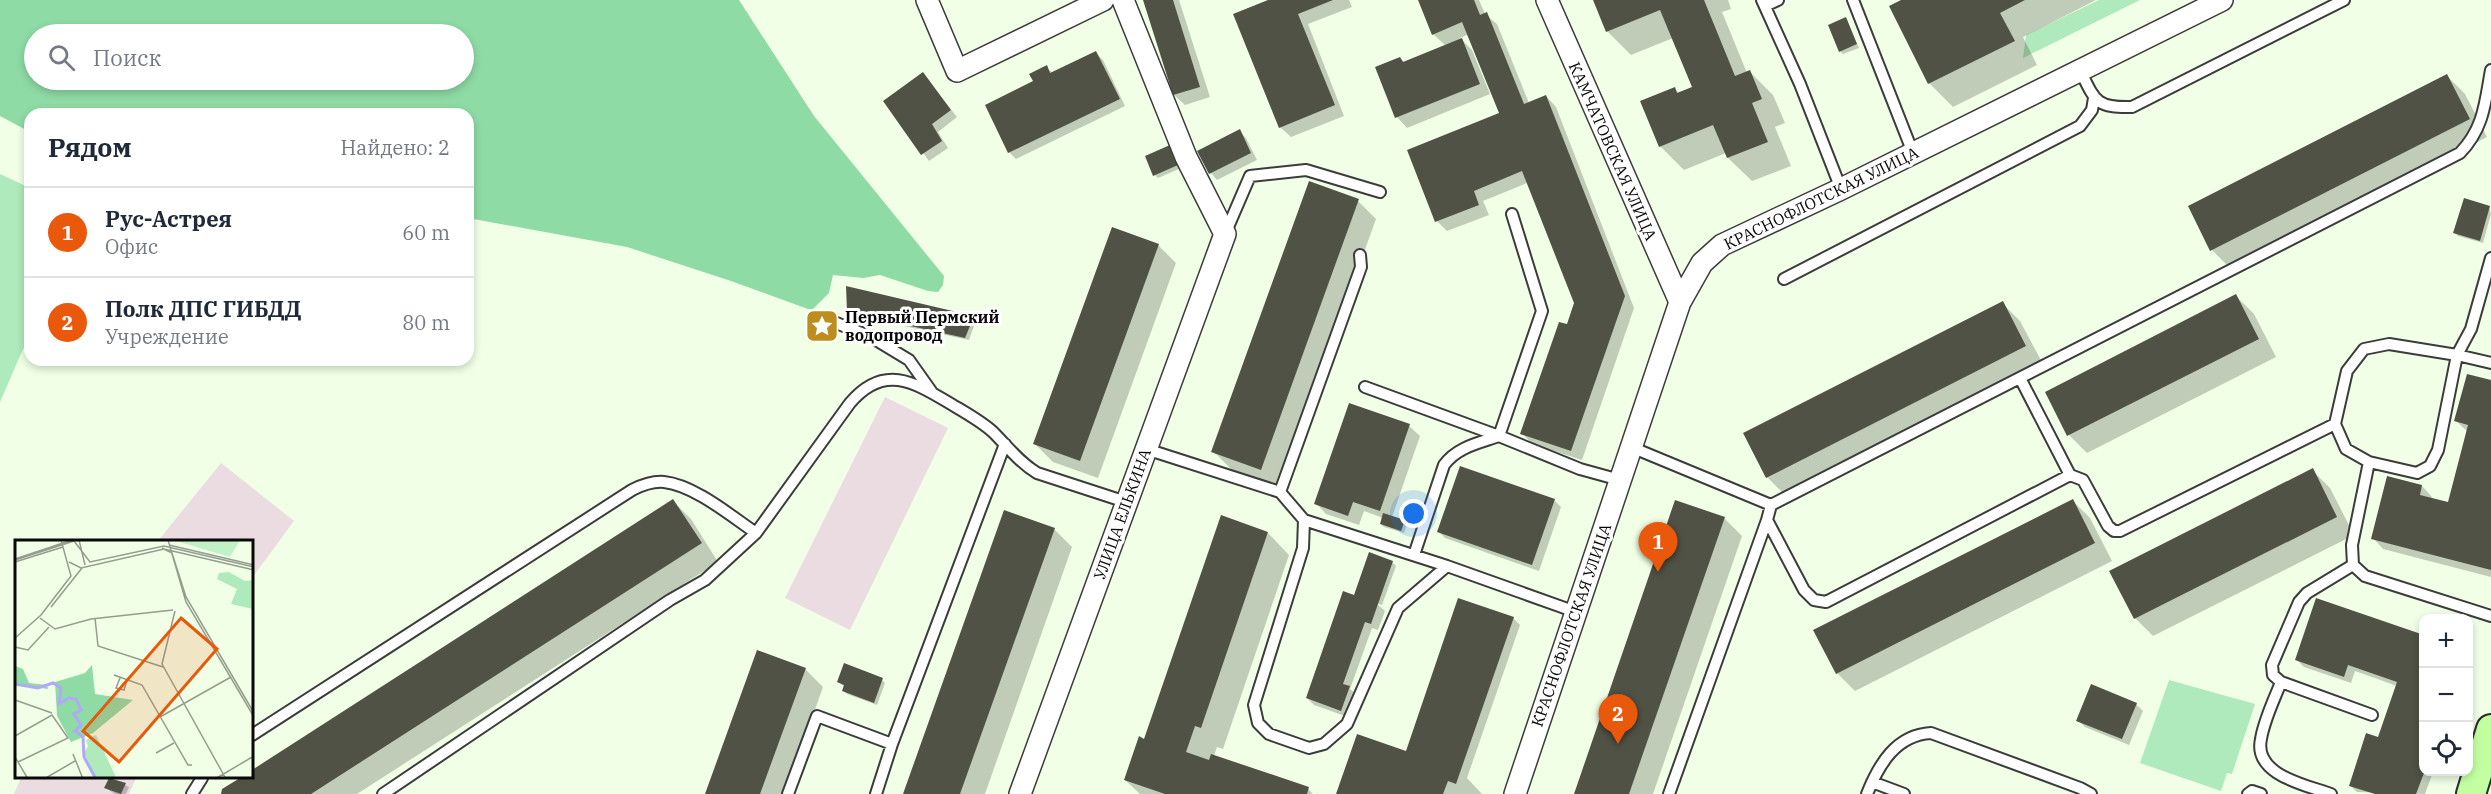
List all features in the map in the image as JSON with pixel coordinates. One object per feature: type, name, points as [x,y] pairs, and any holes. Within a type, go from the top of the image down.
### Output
[{"type":"main road","points":[[2471,794],[2491,729]]},
{"type":"street","points":[[927,0],[957,71],[1103,0]]},
{"type":"street","points":[[1123,0],[1186,157],[1225,234]]},
{"type":"street","name":"КАМЧАТОВСКАЯ УЛИЦА","points":[[1547,0],[1680,302]]},
{"type":"street","name":"КРАСНОФЛОТСКАЯ УЛИЦА","points":[[1515,794],[1680,302],[1702,262],[1722,245],[1841,189],[2222,0]]},
{"type":"street","name":"УЛИЦА ЕЛЬКИНА","points":[[1020,794],[1225,234]]},
{"type":"lane","points":[[1778,0],[1763,3],[1800,84],[1841,189]]},
{"type":"lane","points":[[1852,0],[1913,153]]},
{"type":"lane","points":[[2080,70],[2094,98],[2111,108],[2132,107],[2344,0]]},
{"type":"lane","points":[[1669,794],[1771,505],[2460,153],[2472,140],[2481,124],[2491,70]]},
{"type":"lane","points":[[1784,279],[2080,126],[2092,110],[2094,98]]},
{"type":"lane","points":[[1225,234],[1250,176],[1306,170],[1380,192]]},
{"type":"lane","points":[[1499,436],[1542,311],[1512,214]]},
{"type":"lane","points":[[1280,492],[1361,267],[1360,255]]},
{"type":"lane","points":[[2491,258],[2471,329],[2457,355],[2438,450],[2430,466],[2417,473],[2369,462],[2346,449],[2336,424],[2348,371],[2364,349],[2389,344],[2457,355],[2491,363]]},
{"type":"lane","points":[[829,320],[871,337],[909,360],[932,393]]},
{"type":"lane","points":[[2020,378],[2070,475],[2083,480],[2108,526],[2114,531],[2120,531],[2336,424]]},
{"type":"lane","points":[[383,794],[670,600],[705,580],[756,533],[850,403],[867,387],[879,381],[901,380],[932,393],[980,421],[1025,466],[1037,473],[1126,502]]},
{"type":"lane","points":[[1365,387],[1499,436],[1580,469],[1620,480]]},
{"type":"lane","points":[[1414,555],[1444,465],[1451,455],[1499,436]]},
{"type":"lane","points":[[876,794],[892,744],[1005,444]]},
{"type":"lane","points":[[1631,447],[1771,505]]},
{"type":"lane","points":[[1146,449],[1280,492],[1304,520],[1447,566],[1576,612]]},
{"type":"lane","points":[[2369,462],[2352,545],[2353,565],[2365,576],[2491,616]]},
{"type":"lane","points":[[1767,520],[1804,590],[1814,600],[1827,602],[2070,475]]},
{"type":"lane","points":[[254,734],[642,485],[665,482],[680,486],[696,493],[756,533]]},
{"type":"lane","points":[[1304,520],[1303,548],[1254,705],[1258,723],[1269,734],[1309,748],[1324,744],[1347,724],[1398,608],[1447,566]]},
{"type":"lane","points":[[2353,565],[2307,593],[2299,602],[2272,665],[2273,675],[2281,682],[2372,715]]},
{"type":"lane","points":[[2281,682],[2260,740],[2261,755],[2271,768],[2284,777],[2331,794]]},
{"type":"lane","points":[[788,794],[817,716],[892,744]]},
{"type":"lane","points":[[1867,794],[1875,773],[1887,757],[1903,742],[1916,734],[1931,733],[2091,794]]},
{"type":"lane","points":[[192,794],[201,779]]},
{"type":"lane","points":[[1872,782],[1904,794]]},
{"type":"lane","points":[[2248,794],[2252,791],[2261,794]]},
{"type":"shaded area","points":[[885,397],[948,428],[850,630],[785,598]]},
{"type":"shaded area","points":[[221,463],[294,521],[254,575],[254,540],[159,540]]},
{"type":"shaded area","points":[[21,779],[136,779],[129,794],[14,794]]},
{"type":"green space","points":[[0,0],[739,0],[814,116],[944,276],[943,285],[938,292],[928,291],[880,275],[863,278],[833,275],[829,293],[813,309],[808,309],[627,247],[474,219],[474,108],[24,108],[24,129],[0,116]]},
{"type":"green space","points":[[2099,0],[2140,0],[2023,58],[2026,35]]},
{"type":"green space","points":[[0,174],[24,185],[24,347],[0,402]]},
{"type":"green space","points":[[2169,680],[2255,704],[2232,774],[2227,773],[2221,791],[2140,763]]},
{"type":"building","points":[[1143,0],[1173,0],[1200,87],[1173,95]]},
{"type":"building","points":[[1268,0],[1333,0],[1298,14],[1335,105],[1279,128],[1233,14]]},
{"type":"building","points":[[1418,0],[1474,0],[1480,15],[1487,12],[1524,104],[1546,95],[1625,296],[1571,451],[1520,434],[1559,322],[1567,324],[1574,303],[1522,171],[1474,191],[1479,205],[1435,222],[1407,150],[1499,113],[1462,22],[1432,35]]},
{"type":"building","points":[[1593,0],[1704,0],[1735,76],[1750,70],[1762,99],[1752,103],[1768,142],[1727,158],[1713,125],[1659,147],[1640,101],[1675,87],[1677,93],[1692,87],[1660,10],[1606,32]]},
{"type":"building","points":[[1901,0],[2025,0],[2000,13],[2015,41],[1928,84],[1889,6]]},
{"type":"building","points":[[1846,17],[1857,44],[1839,52],[1828,25]]},
{"type":"building","points":[[1462,38],[1480,84],[1395,118],[1375,67],[1400,57],[1403,62]]},
{"type":"building","points":[[1096,51],[1120,99],[1008,153],[985,105],[1033,81],[1029,74],[1047,65],[1050,73]]},
{"type":"building","points":[[923,72],[951,110],[932,124],[942,141],[921,155],[883,101]]},
{"type":"building","points":[[2447,74],[2470,119],[2210,251],[2188,206]]},
{"type":"building","points":[[1240,129],[1251,153],[1209,174],[1197,151]]},
{"type":"building","points":[[1170,145],[1178,165],[1153,176],[1145,156]]},
{"type":"building","points":[[1309,181],[1359,199],[1261,470],[1211,452]]},
{"type":"building","points":[[2464,198],[2490,206],[2480,241],[2453,233]]},
{"type":"building","points":[[1112,227],[1159,244],[1080,461],[1033,444]]},
{"type":"building","points":[[846,286],[974,316],[965,338],[847,312]]},
{"type":"building","points":[[2236,294],[2259,339],[2067,436],[2045,392]]},
{"type":"building","points":[[2003,301],[2026,346],[1766,478],[1743,433]]},
{"type":"building","points":[[2467,374],[2491,380],[2491,570],[2371,539],[2387,476],[2422,485],[2420,495],[2448,502],[2468,425],[2454,421]]},
{"type":"building","points":[[1349,403],[1410,424],[1380,511],[1353,502],[1348,516],[1314,504]]},
{"type":"building","points":[[1460,466],[1555,499],[1532,565],[1437,532]]},
{"type":"building","points":[[2313,468],[2337,517],[2134,619],[2109,571]]},
{"type":"building","points":[[673,499],[702,543],[311,794],[221,794],[222,789],[238,779],[254,779],[254,769]]},
{"type":"building","points":[[2073,499],[2095,543],[1836,674],[1813,630]]},
{"type":"building","points":[[1675,500],[1725,517],[1629,794],[1574,794]]},
{"type":"building","points":[[1004,510],[1055,528],[960,794],[903,794]]},
{"type":"building","points":[[1383,513],[1405,520],[1401,531],[1380,524]]},
{"type":"building","points":[[1221,515],[1268,532],[1201,728],[1195,726],[1186,752],[1209,760],[1211,754],[1309,787],[1307,794],[1165,794],[1124,780],[1139,736],[1144,739]]},
{"type":"building","points":[[1369,552],[1393,561],[1371,624],[1365,622],[1343,684],[1350,686],[1341,711],[1306,698],[1343,591],[1354,595]]},
{"type":"building","points":[[1458,598],[1514,617],[1456,784],[1448,781],[1443,794],[1336,794],[1357,734],[1406,751]]},
{"type":"building","points":[[2316,598],[2419,633],[2419,776],[2423,776],[2416,794],[2375,794],[2349,786],[2366,733],[2378,737],[2397,682],[2348,665],[2344,677],[2295,660]]},
{"type":"building","points":[[757,650],[806,668],[760,794],[705,794]]},
{"type":"building","points":[[844,663],[883,678],[874,703],[842,691],[844,685],[837,682]]},
{"type":"building","points":[[2091,684],[2137,703],[2122,739],[2076,721]]},
{"type":"building","points":[[108,779],[126,783],[121,794],[104,788]]},
{"type":"place","name":"Первый Пермский водопровод","points":[[822,326]]},
{"type":"place","name":"Рус-Астрея","points":[[1658,572]]},
{"type":"place","name":"Полк ДПС ГИБДД","points":[[1618,744]]}]
